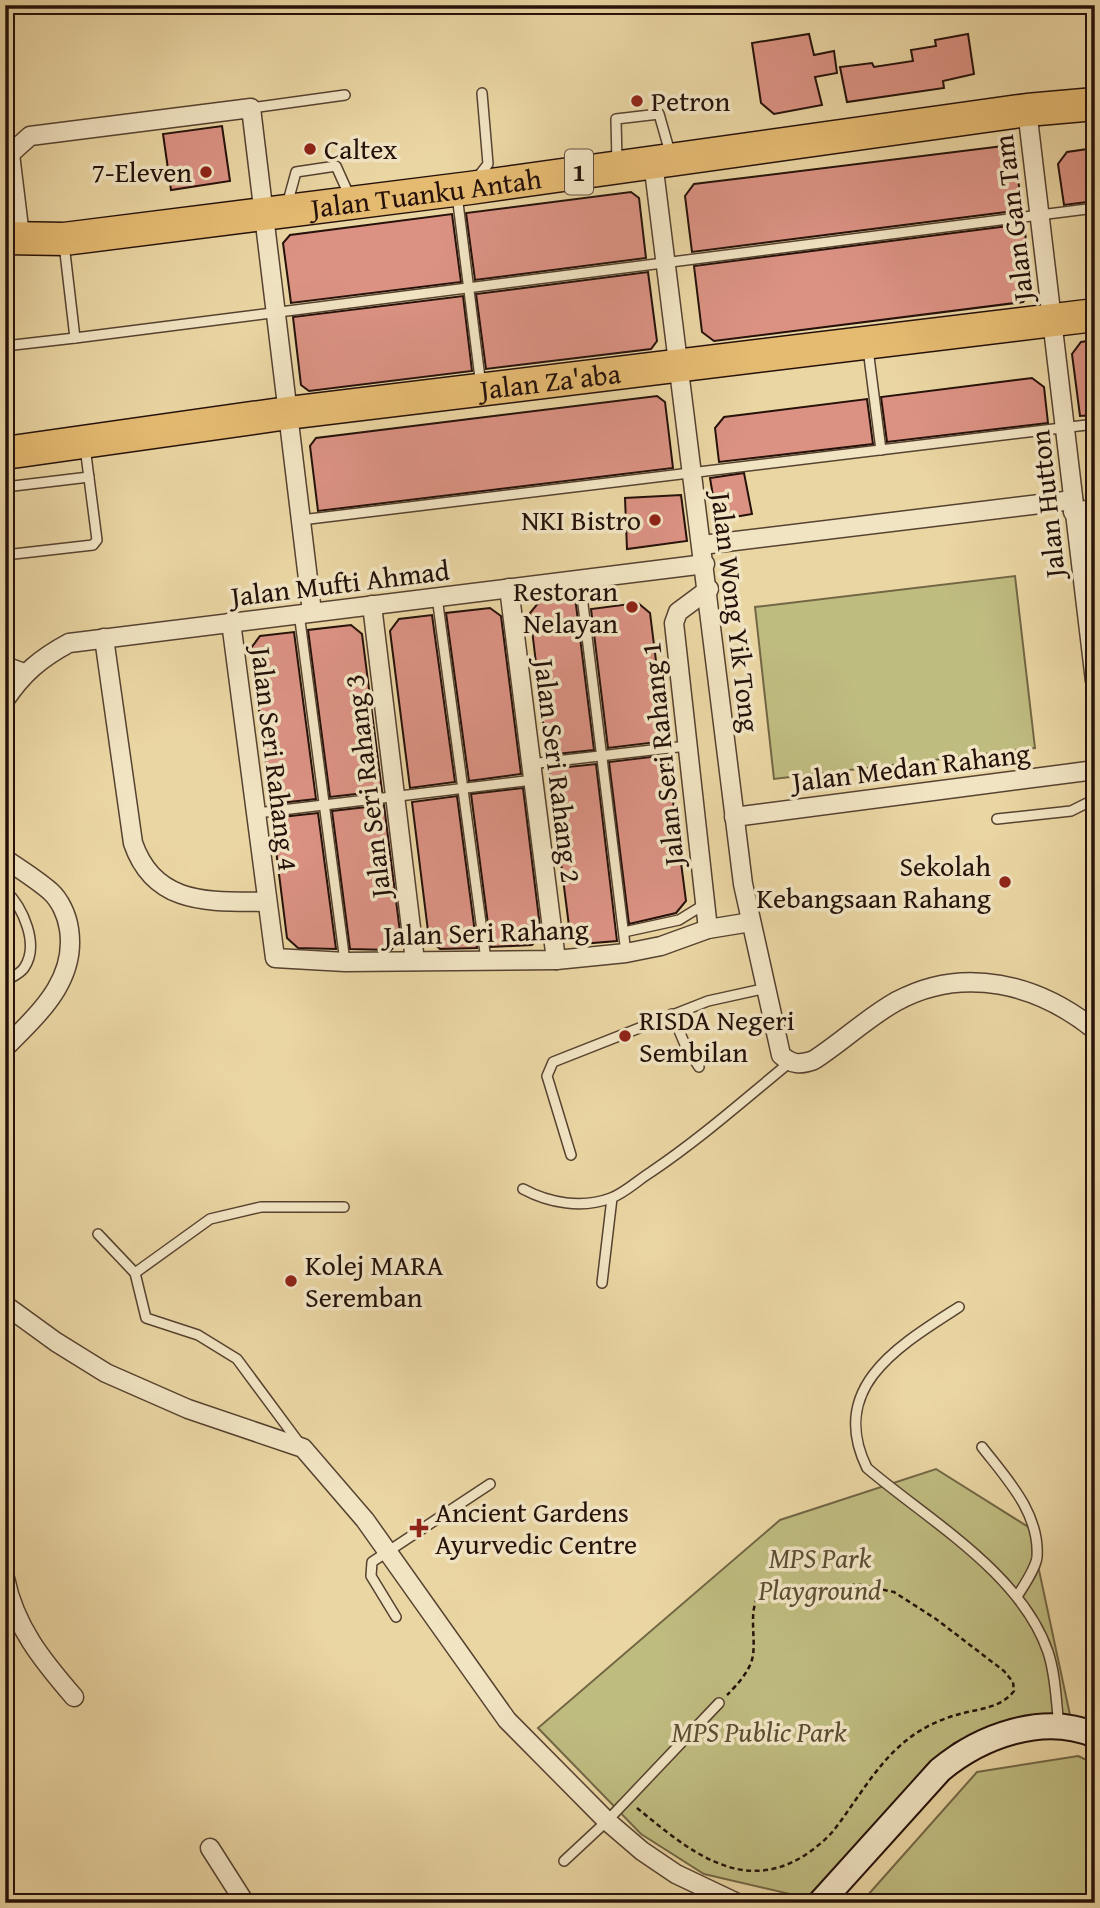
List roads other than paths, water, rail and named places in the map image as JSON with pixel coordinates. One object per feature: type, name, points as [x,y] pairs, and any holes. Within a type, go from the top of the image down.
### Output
[{"type":"highway","name":"Jalan Tuanku Antah","points":[[10,243],[64,239],[463,189],[1027,110],[1095,104]]},
{"type":"highway","name":"Jalan Za'aba","points":[[5,453],[288,413],[1095,315]]},
{"type":"street","points":[[10,243],[10,154],[30,136],[251,108],[275,212],[276,313],[301,520],[305,612]]},
{"type":"street","name":"Jalan Gan Tam","points":[[1027,110],[1052,321]]},
{"type":"street","name":"Jalan Wong Yik Tong","points":[[663,161],[665,264],[709,589],[734,817],[751,922],[777,1045],[789,1063]]},
{"type":"street","name":"Jalan Hutton","points":[[1052,321],[1095,681]]},
{"type":"street","points":[[702,545],[1073,506],[1095,509]]},
{"type":"street","name":"Jalan Mufti Ahmad","points":[[5,700],[24,673],[46,655],[69,643],[705,564]]},
{"type":"street","name":"Jalan Seri Rahang 2","points":[[509,589],[556,960]]},
{"type":"street","name":"Jalan Seri Rahang 1","points":[[708,929],[674,623],[678,612],[709,589]]},
{"type":"street","name":"Jalan Seri Rahang 3","points":[[372,605],[415,961]]},
{"type":"street","name":"Jalan Seri Rahang 4","points":[[231,622],[267,902]]},
{"type":"street","points":[[104,638],[133,843],[138,857],[169,892],[186,898],[267,902]]},
{"type":"street","points":[[5,666],[24,673]]},
{"type":"street","name":"Jalan Medan Rahang","points":[[734,817],[1095,770]]},
{"type":"street","points":[[5,859],[51,892],[67,916],[71,942],[66,972],[48,1003],[5,1048]]},
{"type":"street","name":"Jalan Seri Rahang","points":[[267,902],[275,958],[345,962],[556,960],[626,953],[661,946],[708,929],[751,922]]},
{"type":"street","points":[[789,1063],[802,1064],[814,1060],[895,1002],[929,987],[962,981],[1006,985],[1044,996],[1095,1030]]},
{"type":"street","points":[[5,1305],[56,1342],[106,1373],[187,1409],[303,1448],[365,1520],[506,1720],[607,1821],[642,1852],[676,1874],[737,1903]]},
{"type":"street","points":[[5,1578],[8,1603],[33,1649],[74,1697]]},
{"type":"street","points":[[820,1903],[940,1770],[963,1751],[1001,1735],[1059,1727],[1095,1735]]},
{"type":"street","points":[[210,1849],[245,1903]]},
{"type":"lane","points":[[481,390],[469,288],[463,189],[488,164],[482,93]]},
{"type":"lane","points":[[251,108],[345,95]]},
{"type":"lane","points":[[617,167],[616,119],[659,114],[663,161]]},
{"type":"lane","points":[[5,346],[1095,208]]},
{"type":"lane","points":[[64,239],[75,338]]},
{"type":"lane","points":[[867,344],[881,450]]},
{"type":"lane","points":[[301,520],[1095,424]]},
{"type":"lane","points":[[5,555],[93,545],[97,540],[85,442]]},
{"type":"lane","points":[[5,488],[89,477]]},
{"type":"lane","points":[[580,580],[626,953]]},
{"type":"lane","points":[[437,597],[486,960]]},
{"type":"lane","points":[[305,612],[345,962]]},
{"type":"lane","points":[[257,813],[463,788],[601,755],[687,746]]},
{"type":"lane","points":[[997,819],[1071,811],[1095,799]]},
{"type":"lane","points":[[5,890],[19,903],[30,940],[29,958],[23,971],[5,981]]},
{"type":"lane","points":[[624,932],[679,920],[705,904]]},
{"type":"lane","points":[[571,1155],[547,1076],[553,1062],[729,994],[766,988]]},
{"type":"lane","points":[[672,1014],[686,1047],[699,1067]]},
{"type":"lane","points":[[523,1189],[542,1199],[566,1203],[592,1203],[612,1198],[685,1149],[789,1063]]},
{"type":"lane","points":[[602,1283],[612,1198]]},
{"type":"lane","points":[[135,1273],[210,1219],[261,1207],[344,1207]]},
{"type":"lane","points":[[98,1234],[135,1273],[146,1318],[198,1335],[237,1359],[303,1448]]},
{"type":"lane","points":[[959,1307],[910,1339],[873,1374],[854,1415],[854,1431],[867,1468],[1018,1595],[1036,1624],[1048,1654],[1059,1727]]},
{"type":"lane","points":[[982,1447],[1019,1494],[1031,1521],[1037,1558],[1018,1595]]},
{"type":"lane","points":[[396,1616],[371,1576],[372,1562],[490,1484]]},
{"type":"lane","points":[[564,1861],[607,1821],[719,1703]]},
{"type":"place","name":"Petron","points":[[637,101]]},
{"type":"place","name":"Caltex","points":[[310,149]]},
{"type":"place","name":"7-Eleven","points":[[206,172]]},
{"type":"place","name":"NKI Bistro","points":[[655,520]]},
{"type":"place","name":"Restoran Nelayan","points":[[632,607]]},
{"type":"place","name":"Sekolah Kebangsaan Rahang","points":[[1005,882]]},
{"type":"place","name":"RISDA Negeri Sembilan","points":[[625,1036]]},
{"type":"place","name":"Kolej MARA Seremban","points":[[291,1281]]},
{"type":"place","name":"Ancient Gardens Ayurvedic Centre","points":[[419,1528]]},
{"type":"park label","name":"MPS Park Playground","points":[[820,1574]]},
{"type":"park label","name":"MPS Public Park","points":[[759,1732]]}]
